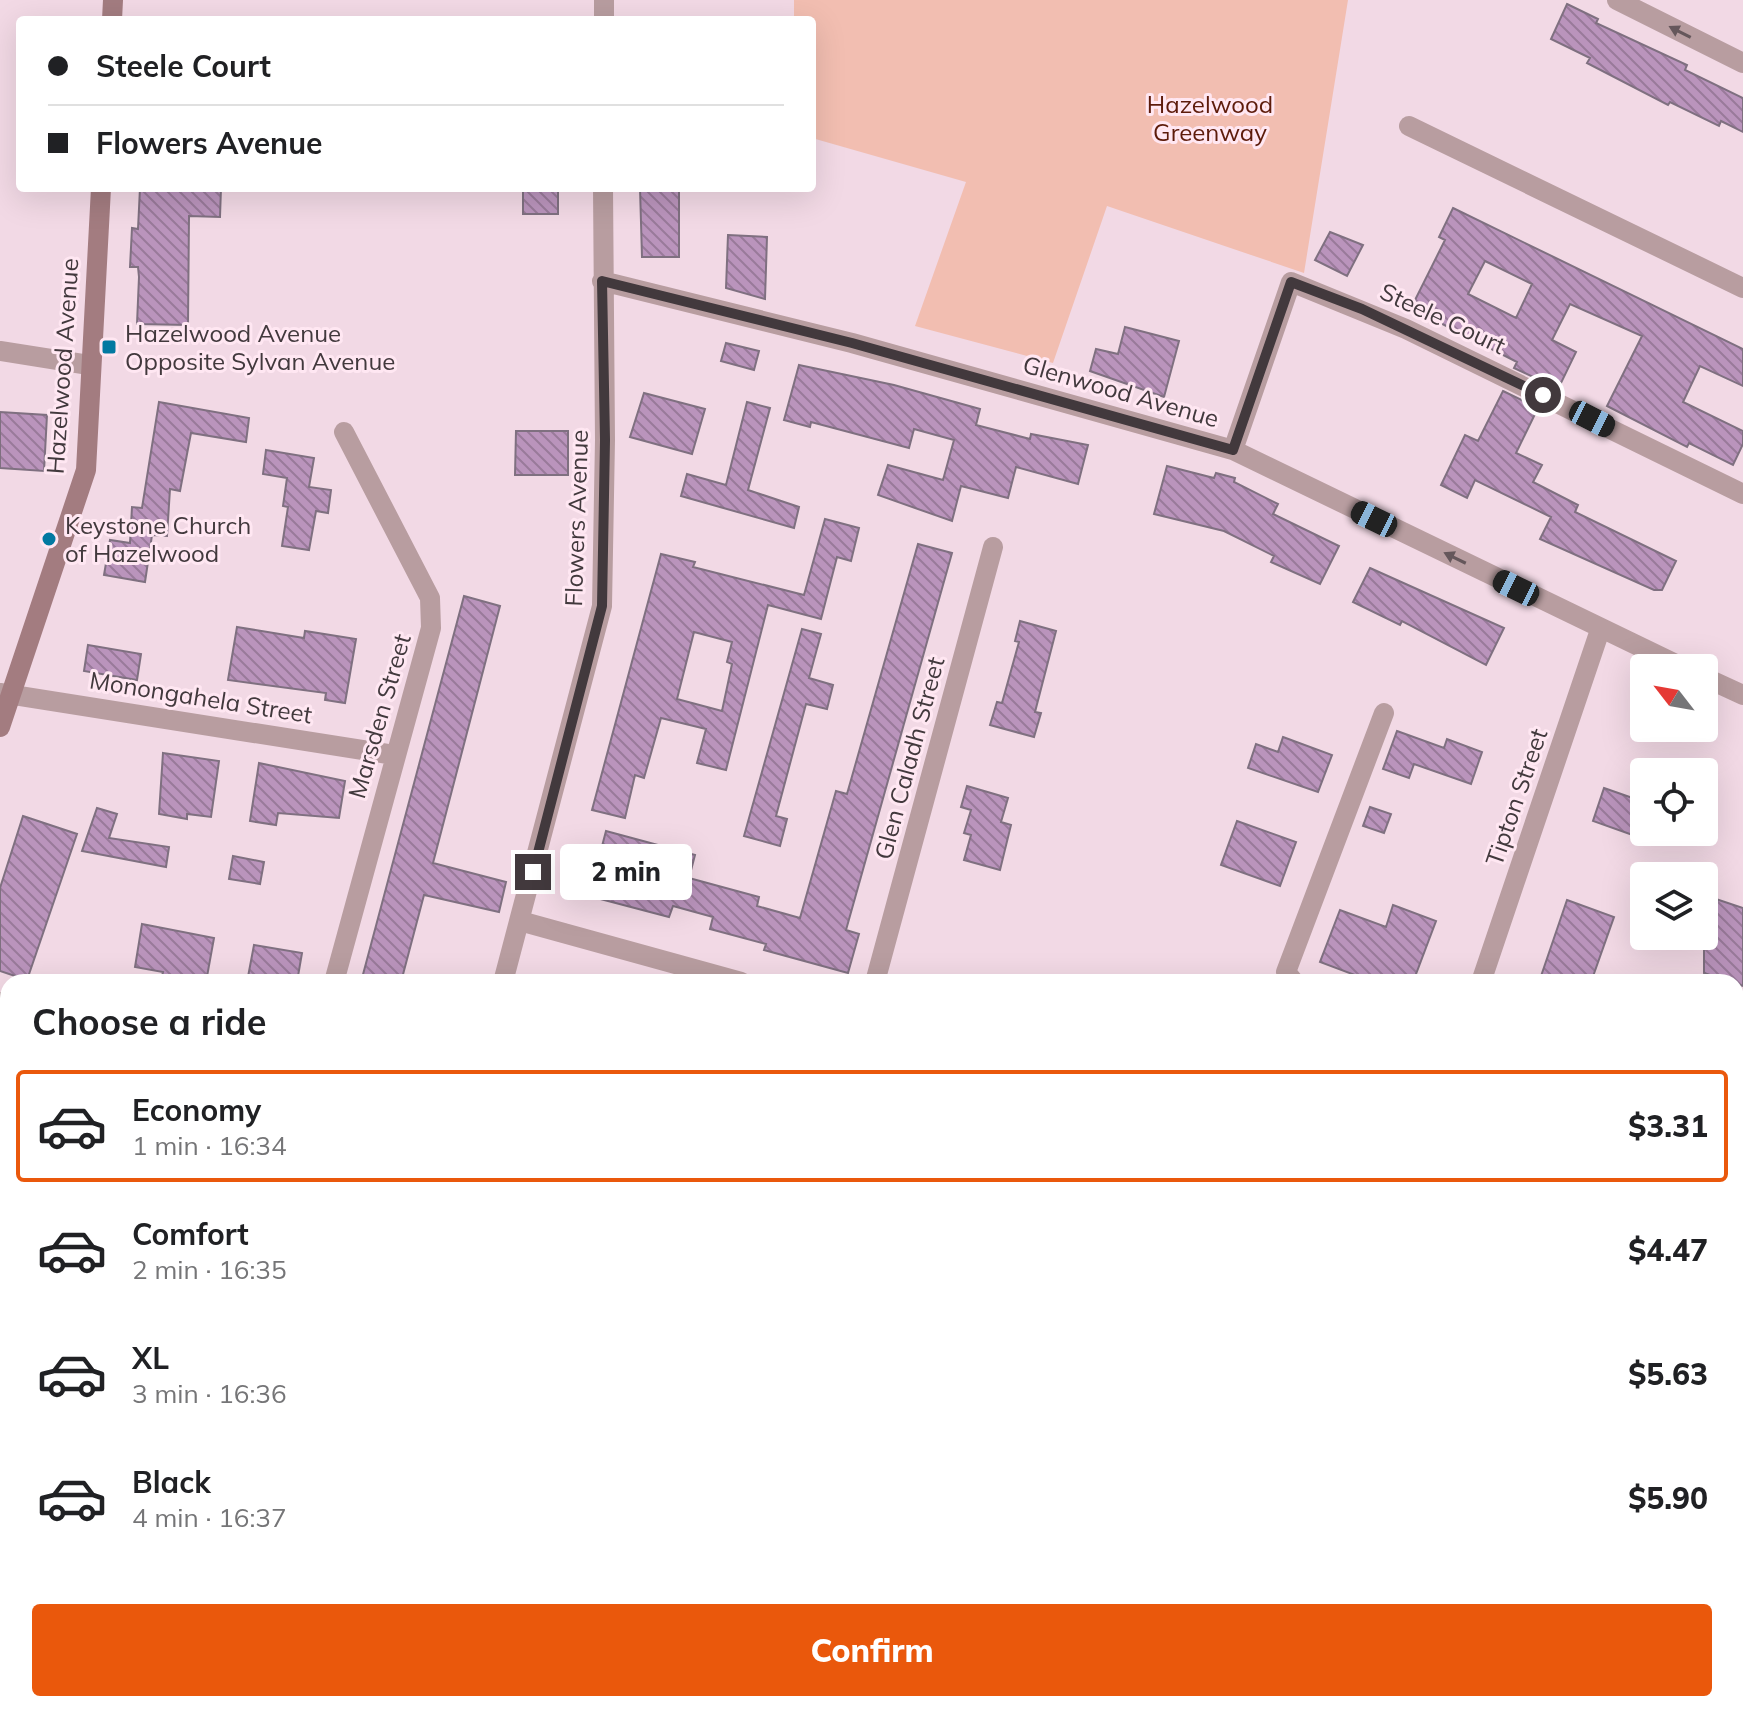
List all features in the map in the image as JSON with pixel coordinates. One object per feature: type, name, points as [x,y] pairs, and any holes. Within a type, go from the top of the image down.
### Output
[{"type":"main road","name":"Hazelwood Avenue","points":[[0,727],[5,694],[86,470],[89,365],[101,192]]},
{"type":"street","points":[[1617,0],[1743,63]]},
{"type":"street","points":[[1409,126],[1743,288]]},
{"type":"street","name":"Flowers Avenue","points":[[505,974],[602,606],[605,440],[603,192]]},
{"type":"street","name":"Glenwood Avenue","points":[[602,281],[852,343],[1233,450],[1653,654]]},
{"type":"street","name":"Steele Court","points":[[1233,450],[1291,282],[1406,329],[1743,494]]},
{"type":"street","points":[[0,351],[89,365]]},
{"type":"street","name":"Marsden Street","points":[[336,974],[431,628],[430,598],[344,432]]},
{"type":"street","name":"Glen Caladh Street","points":[[877,974],[993,547]]},
{"type":"street","name":"Tipton Street","points":[[1484,974],[1600,630]]},
{"type":"street","points":[[1718,683],[1743,695]]},
{"type":"street","name":"Monongahela Street","points":[[5,694],[394,755]]},
{"type":"street","points":[[1291,974],[1384,713]]},
{"type":"street","points":[[520,921],[712,974]]},
{"type":"green space","name":"Hazelwood Greenway","points":[[794,0],[1348,0],[1304,273],[1107,206],[1053,363],[915,326],[966,182],[816,139],[816,16],[794,16]]},
{"type":"building","points":[[1567,4],[1598,19],[1596,23],[1687,65],[1685,70],[1743,98],[1743,132],[1721,121],[1719,126],[1670,102],[1668,105],[1587,63],[1590,58],[1551,39]]},
{"type":"building","points":[[140,192],[221,192],[220,217],[189,216],[188,325],[137,324],[138,267],[130,267],[132,228],[138,229]]},
{"type":"building","points":[[523,192],[558,192],[558,214],[523,214]]},
{"type":"building","points":[[640,192],[679,192],[679,257],[642,257]]},
{"type":"building","points":[[1453,208],[1743,349],[1743,386],[1700,366],[1683,402],[1743,431],[1743,444],[1733,465],[1689,443],[1687,447],[1607,406],[1642,336],[1570,304],[1552,340],[1576,352],[1561,383],[1553,379],[1550,385],[1514,368],[1517,362],[1411,308],[1445,240],[1439,237]],"holes":[[[1485,261],[1532,284],[1516,318],[1468,294]]]},
{"type":"building","points":[[1330,232],[1363,245],[1347,276],[1315,260]]},
{"type":"building","points":[[728,235],[767,237],[765,299],[726,288]]},
{"type":"building","points":[[1125,327],[1179,341],[1164,397],[1090,371],[1096,349],[1118,354]]},
{"type":"building","points":[[726,343],[759,351],[754,370],[721,361]]},
{"type":"building","points":[[799,365],[894,385],[980,409],[976,425],[1030,439],[1031,434],[1088,445],[1078,484],[1016,467],[1008,498],[961,486],[952,521],[878,495],[888,465],[943,480],[954,440],[914,429],[909,448],[811,422],[810,427],[784,420]]},
{"type":"building","points":[[1503,391],[1538,408],[1516,453],[1542,465],[1533,482],[1578,505],[1575,512],[1676,561],[1662,590],[1654,590],[1540,539],[1551,517],[1475,480],[1467,498],[1441,485],[1465,435],[1478,441]]},
{"type":"building","points":[[644,393],[705,409],[692,454],[630,437]]},
{"type":"building","points":[[159,402],[249,418],[246,442],[191,433],[180,491],[170,489],[167,536],[152,535],[145,582],[104,575],[110,540],[130,543],[132,507],[142,508]]},
{"type":"building","points":[[747,402],[770,408],[748,490],[799,507],[794,528],[681,496],[687,474],[726,485]]},
{"type":"building","points":[[0,412],[47,415],[44,471],[0,468]]},
{"type":"building","points":[[516,431],[568,431],[568,475],[515,475]]},
{"type":"building","points":[[266,450],[314,458],[309,487],[331,490],[328,513],[316,511],[309,550],[282,546],[288,507],[283,506],[287,478],[263,474]]},
{"type":"building","points":[[1167,466],[1214,478],[1216,473],[1235,478],[1234,482],[1278,504],[1273,514],[1339,546],[1320,584],[1271,562],[1274,556],[1224,531],[1154,514]]},
{"type":"building","points":[[825,519],[859,528],[851,561],[837,557],[821,619],[768,605],[726,770],[697,763],[706,729],[661,718],[644,778],[635,775],[625,818],[592,810],[661,554],[695,562],[693,567],[804,595]],"holes":[[[694,632],[732,642],[727,662],[732,664],[722,711],[677,699]]]},
{"type":"building","points":[[918,544],[952,553],[846,930],[859,934],[848,973],[764,950],[766,944],[710,929],[713,917],[673,906],[669,917],[589,896],[606,831],[695,855],[689,878],[759,897],[757,906],[800,918],[836,791],[847,794]]},
{"type":"building","points":[[1370,568],[1504,628],[1486,665],[1402,621],[1400,625],[1353,602]]},
{"type":"building","points":[[464,596],[500,606],[433,863],[506,882],[499,912],[424,895],[403,974],[363,974]]},
{"type":"building","points":[[1020,621],[1056,631],[1035,712],[1041,713],[1034,737],[990,725],[997,702],[1002,703],[1019,642],[1015,641]]},
{"type":"building","points":[[237,627],[304,638],[305,631],[356,639],[345,703],[325,700],[326,693],[228,680]]},
{"type":"building","points":[[802,629],[821,634],[809,678],[833,685],[827,709],[806,704],[776,816],[787,819],[780,846],[744,836]]},
{"type":"building","points":[[88,645],[141,654],[137,680],[84,671]]},
{"type":"building","points":[[1397,731],[1444,748],[1447,739],[1482,752],[1471,784],[1414,764],[1409,778],[1383,769]]},
{"type":"building","points":[[1283,737],[1332,755],[1318,792],[1248,768],[1256,744],[1278,752]]},
{"type":"building","points":[[163,753],[219,761],[211,817],[187,814],[187,819],[159,814]]},
{"type":"building","points":[[259,763],[345,781],[339,818],[278,813],[276,825],[250,821]]},
{"type":"building","points":[[967,786],[1008,798],[1001,822],[1011,825],[1000,870],[964,860],[971,835],[964,833],[971,810],[961,807]]},
{"type":"building","points":[[1604,788],[1630,797],[1630,834],[1593,821]]},
{"type":"building","points":[[1370,807],[1391,814],[1384,833],[1363,826]]},
{"type":"building","points":[[97,808],[117,814],[109,838],[169,847],[166,867],[82,851]]},
{"type":"building","points":[[23,816],[77,834],[29,974],[0,971],[0,888]]},
{"type":"building","points":[[1237,821],[1296,842],[1280,886],[1221,865]]},
{"type":"building","points":[[233,856],[264,862],[260,884],[229,879]]},
{"type":"building","points":[[1567,900],[1614,917],[1594,974],[1542,974]]},
{"type":"building","points":[[1718,900],[1743,908],[1743,974],[1704,973],[1704,950],[1718,950]]},
{"type":"building","points":[[1393,905],[1436,921],[1416,974],[1352,974],[1320,962],[1340,910],[1386,927]]},
{"type":"building","points":[[142,924],[214,938],[207,974],[162,974],[135,967]]},
{"type":"building","points":[[254,945],[302,953],[298,974],[249,974]]},
{"type":"place","name":"Hazelwood Avenue Opposite Sylvan Avenue","points":[[109,347]]},
{"type":"place","name":"Keystone Church of Hazelwood","points":[[49,539]]},
{"type":"route","points":[[533,872],[602,606],[605,440],[602,281],[852,343],[1233,450],[1291,282],[1340,299],[1543,395]]}]
